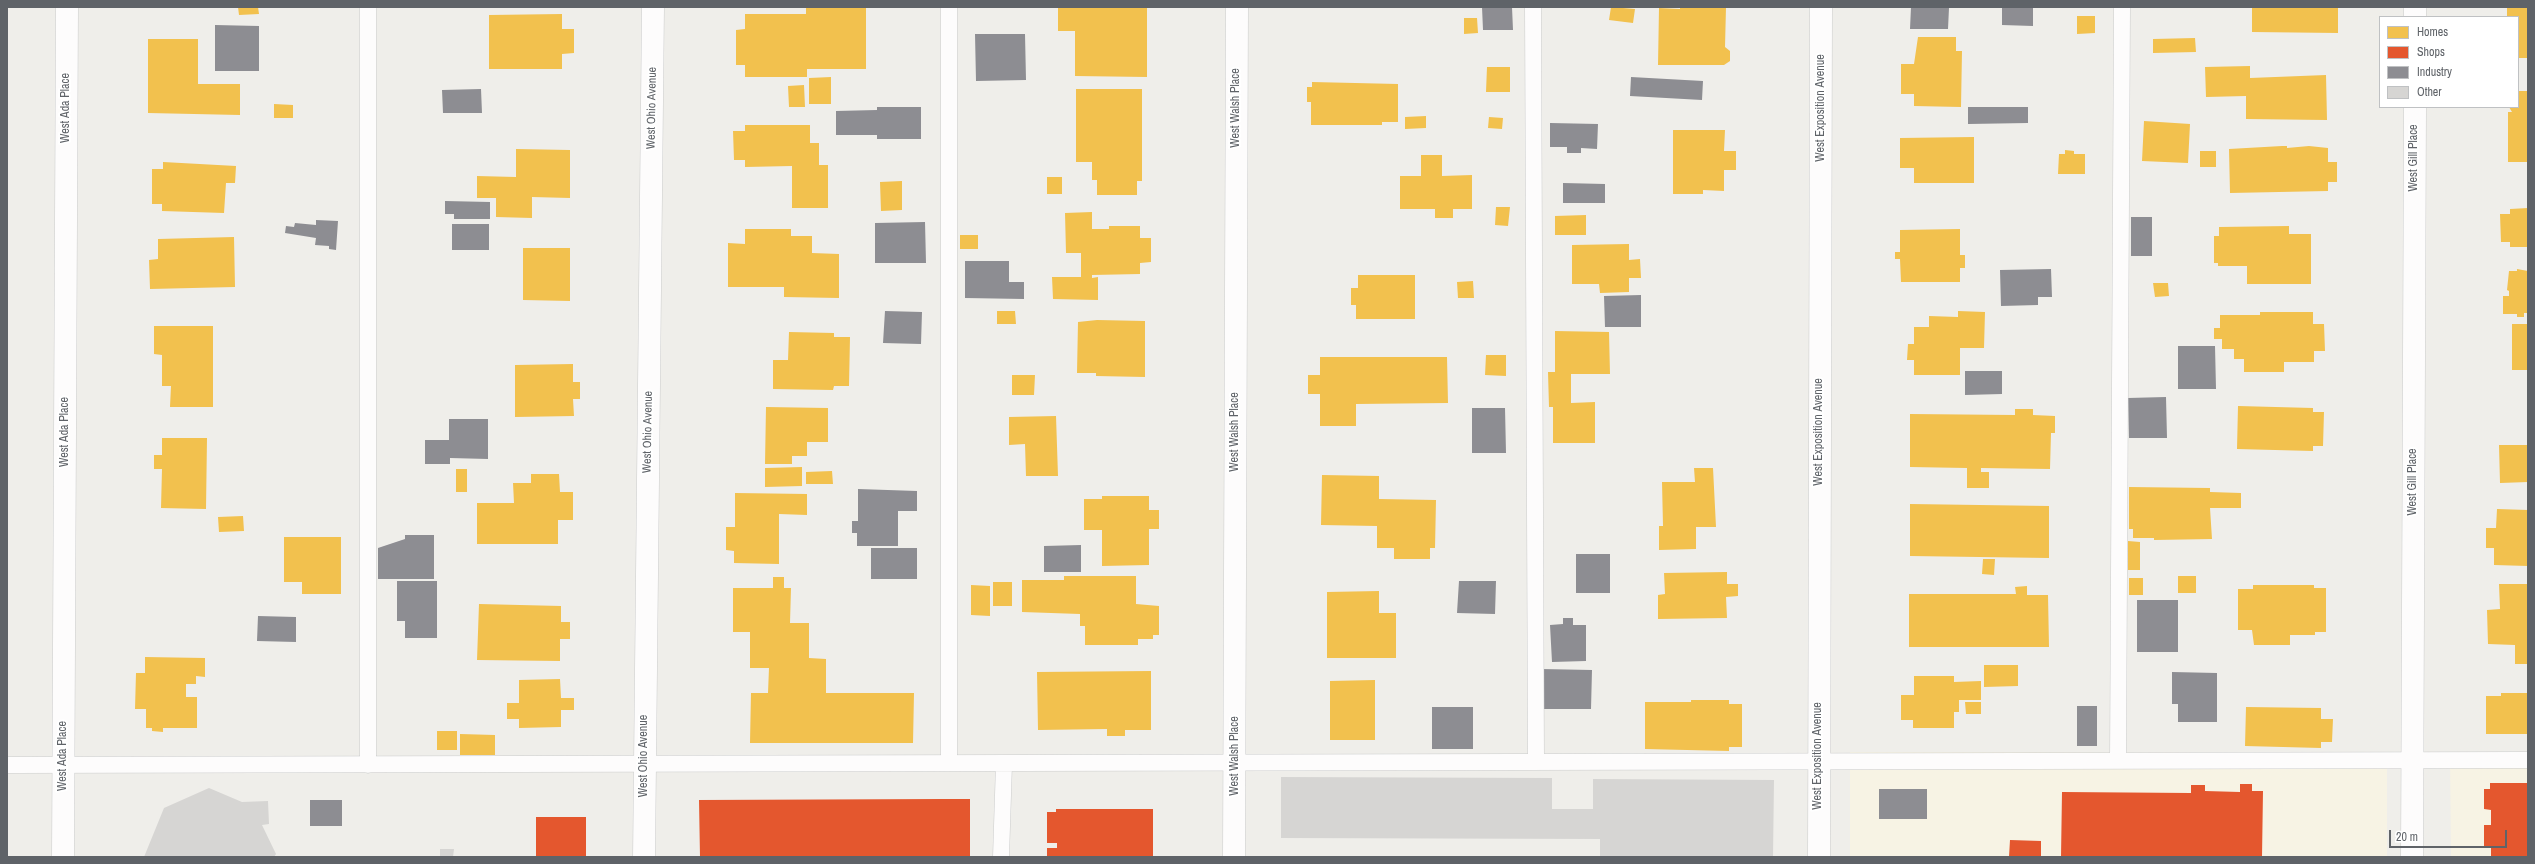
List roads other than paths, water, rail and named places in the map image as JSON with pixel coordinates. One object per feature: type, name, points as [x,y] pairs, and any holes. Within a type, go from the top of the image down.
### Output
[{"type":"street","name":"West Ada Place","points":[[63,857],[67,7]]},
{"type":"street","name":"West Ohio Avenue","points":[[644,857],[653,7]]},
{"type":"street","name":"West Walsh Place","points":[[1234,857],[1237,7]]},
{"type":"street","name":"West Exposition Avenue","points":[[1819,857],[1818,761],[1821,7]]},
{"type":"street","name":"West Gill Place","points":[[2412,857],[2415,108]]},
{"type":"lane","points":[[368,7],[368,765]]},
{"type":"lane","points":[[949,7],[949,763]]},
{"type":"lane","points":[[1533,7],[1536,762]]},
{"type":"lane","points":[[2118,761],[2122,7]]},
{"type":"lane","points":[[7,766],[2528,760]]},
{"type":"lane","points":[[1001,857],[1004,764]]}]
